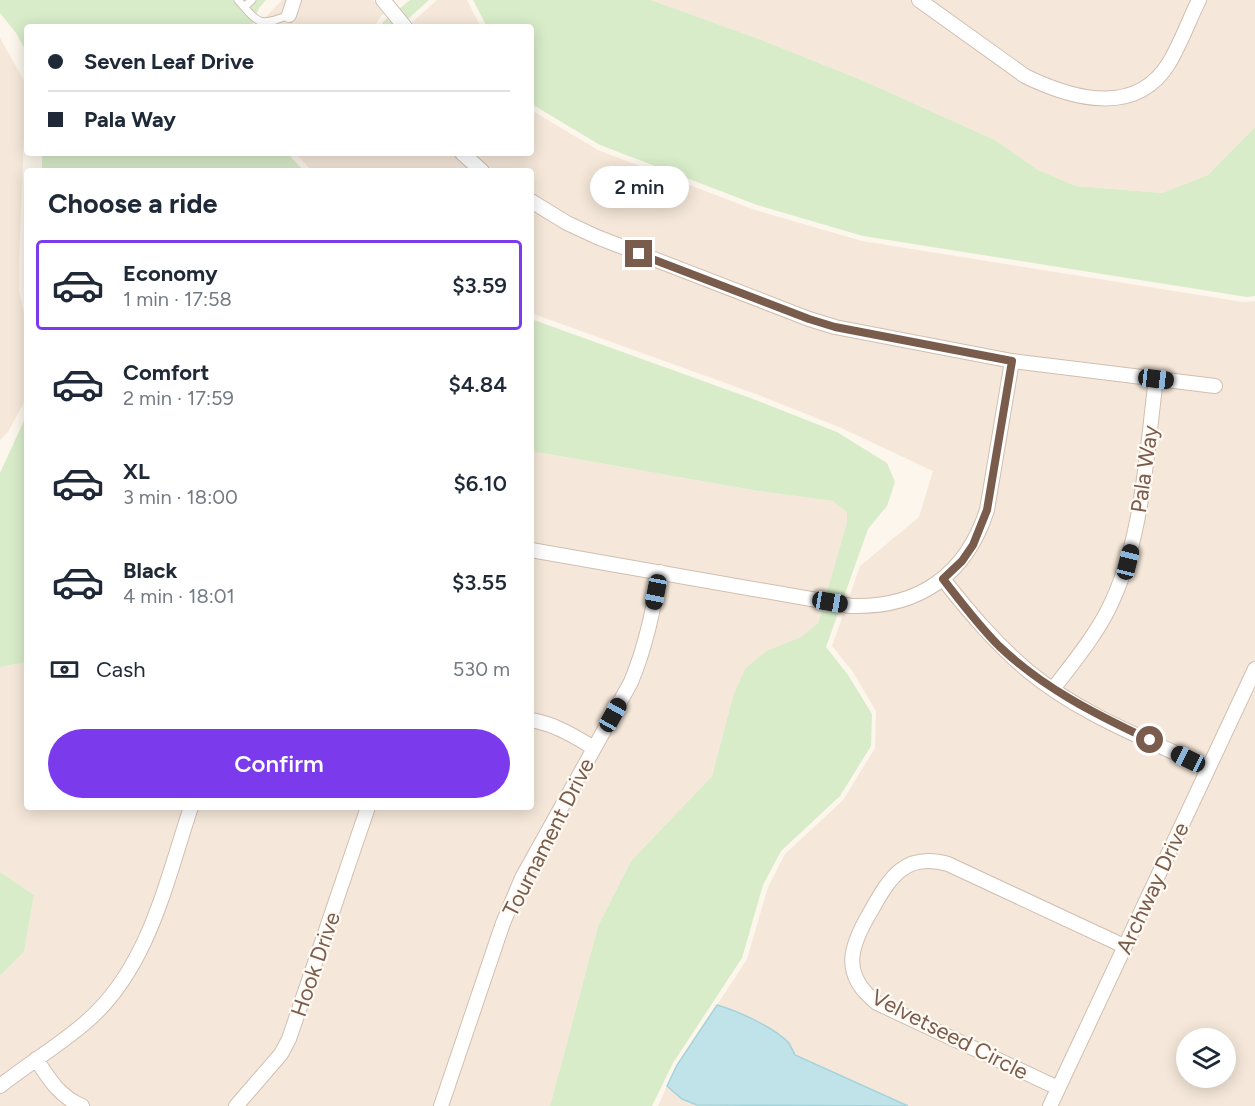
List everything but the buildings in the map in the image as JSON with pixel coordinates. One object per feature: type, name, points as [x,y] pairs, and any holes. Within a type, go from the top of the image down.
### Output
[{"type":"street","points":[[289,15],[294,0]]},
{"type":"street","points":[[383,0],[403,24]]},
{"type":"street","points":[[919,0],[1025,76],[1043,85],[1087,98],[1103,99],[1125,96],[1138,91],[1161,74],[1170,62],[1199,0]]},
{"type":"street","points":[[465,156],[479,168]]},
{"type":"street","points":[[534,203],[567,223],[597,237],[835,327],[1012,361],[1215,386]]},
{"type":"street","points":[[534,551],[851,606],[870,607],[910,598],[943,579],[962,561],[973,545],[987,510],[1012,361]]},
{"type":"street","name":"Pala Way","points":[[1053,689],[1097,628],[1128,562],[1135,533],[1156,379]]},
{"type":"street","name":"Tournament Drive","points":[[441,1106],[510,905],[522,878],[631,682],[648,633],[660,572]]},
{"type":"street","points":[[943,579],[978,624],[1028,671],[1053,689],[1092,713],[1208,768]]},
{"type":"street","name":"Archway Drive","points":[[1050,1106],[1255,669]]},
{"type":"street","points":[[534,721],[553,725],[594,748]]},
{"type":"street","points":[[0,1086],[91,1017],[115,991],[132,965],[155,916],[190,810]]},
{"type":"street","name":"Hook Drive","points":[[236,1106],[281,1054],[289,1040],[367,810]]},
{"type":"street","name":"Velvetseed Circle","points":[[1058,1088],[877,1003],[867,995],[855,976],[852,952],[858,933],[887,882],[895,873],[913,863],[932,861],[948,864],[1124,946]]},
{"type":"street","points":[[36,1059],[63,1096],[82,1106]]},
{"type":"lane","points":[[238,0],[258,21],[268,23],[289,15]]},
{"type":"lane","points":[[244,8],[252,0]]},
{"type":"shaded area","points":[[282,0],[373,0],[384,11],[395,5],[381,16],[376,24],[259,24]]},
{"type":"shaded area","points":[[437,0],[467,0],[479,24],[410,24]]},
{"type":"shaded area","points":[[651,0],[1255,0],[1255,127],[1208,175],[1162,193],[1076,186],[1038,170],[995,140],[864,81],[759,39]]},
{"type":"shaded area","points":[[0,38],[24,80],[19,291],[24,314],[24,403],[8,432],[0,440]]},
{"type":"shaded area","points":[[534,112],[598,150],[755,210],[862,241],[1243,302],[1255,301],[1255,1106],[908,1106],[795,1055],[788,1043],[768,1028],[717,1005],[747,959],[768,887],[785,854],[843,800],[875,748],[876,711],[853,672],[832,646],[860,566],[919,517],[933,471],[839,427],[756,394],[534,314],[534,168],[309,168],[298,156],[534,156]]},
{"type":"shaded area","points":[[534,452],[758,491],[833,501],[847,511],[847,522],[818,623],[801,637],[766,651],[733,696],[712,776],[631,861],[598,926],[550,1106],[0,1106],[0,976],[24,952],[34,895],[0,872],[0,667],[24,663],[24,810],[534,810]]},
{"type":"shaded area","points":[[667,1086],[682,1099],[697,1105],[731,1106],[658,1106]]},
{"type":"green space","points":[[0,0],[266,0],[259,8],[252,24],[24,24],[24,48],[0,13]]},
{"type":"green space","points":[[410,0],[429,0],[402,24],[382,24]]},
{"type":"green space","points":[[473,0],[651,0],[759,39],[864,81],[995,140],[1038,170],[1076,186],[1162,193],[1208,175],[1255,127],[1255,296],[1247,297],[863,236],[757,205],[600,145],[535,106],[534,24],[485,24]]},
{"type":"green space","points":[[42,156],[290,156],[301,168],[42,168]]},
{"type":"green space","points":[[534,320],[753,399],[837,432],[887,463],[895,482],[887,506],[868,529],[826,647],[848,675],[872,714],[871,746],[840,796],[781,851],[763,885],[742,958],[673,1063],[652,1106],[550,1106],[598,926],[631,861],[712,776],[733,696],[745,669],[766,651],[801,637],[818,623],[847,522],[847,512],[833,501],[758,491],[534,452]]},
{"type":"green space","points":[[24,421],[24,663],[0,667],[0,473]]},
{"type":"green space","points":[[0,872],[34,895],[24,952],[0,976]]},
{"type":"water","points":[[717,1005],[745,1015],[782,1036],[795,1055],[908,1106],[697,1105],[682,1099],[667,1086],[677,1065]]},
{"type":"route","points":[[639,254],[835,327],[1012,361],[987,510],[973,545],[962,561],[943,579],[978,624],[1028,671],[1092,713],[1150,740]]}]
